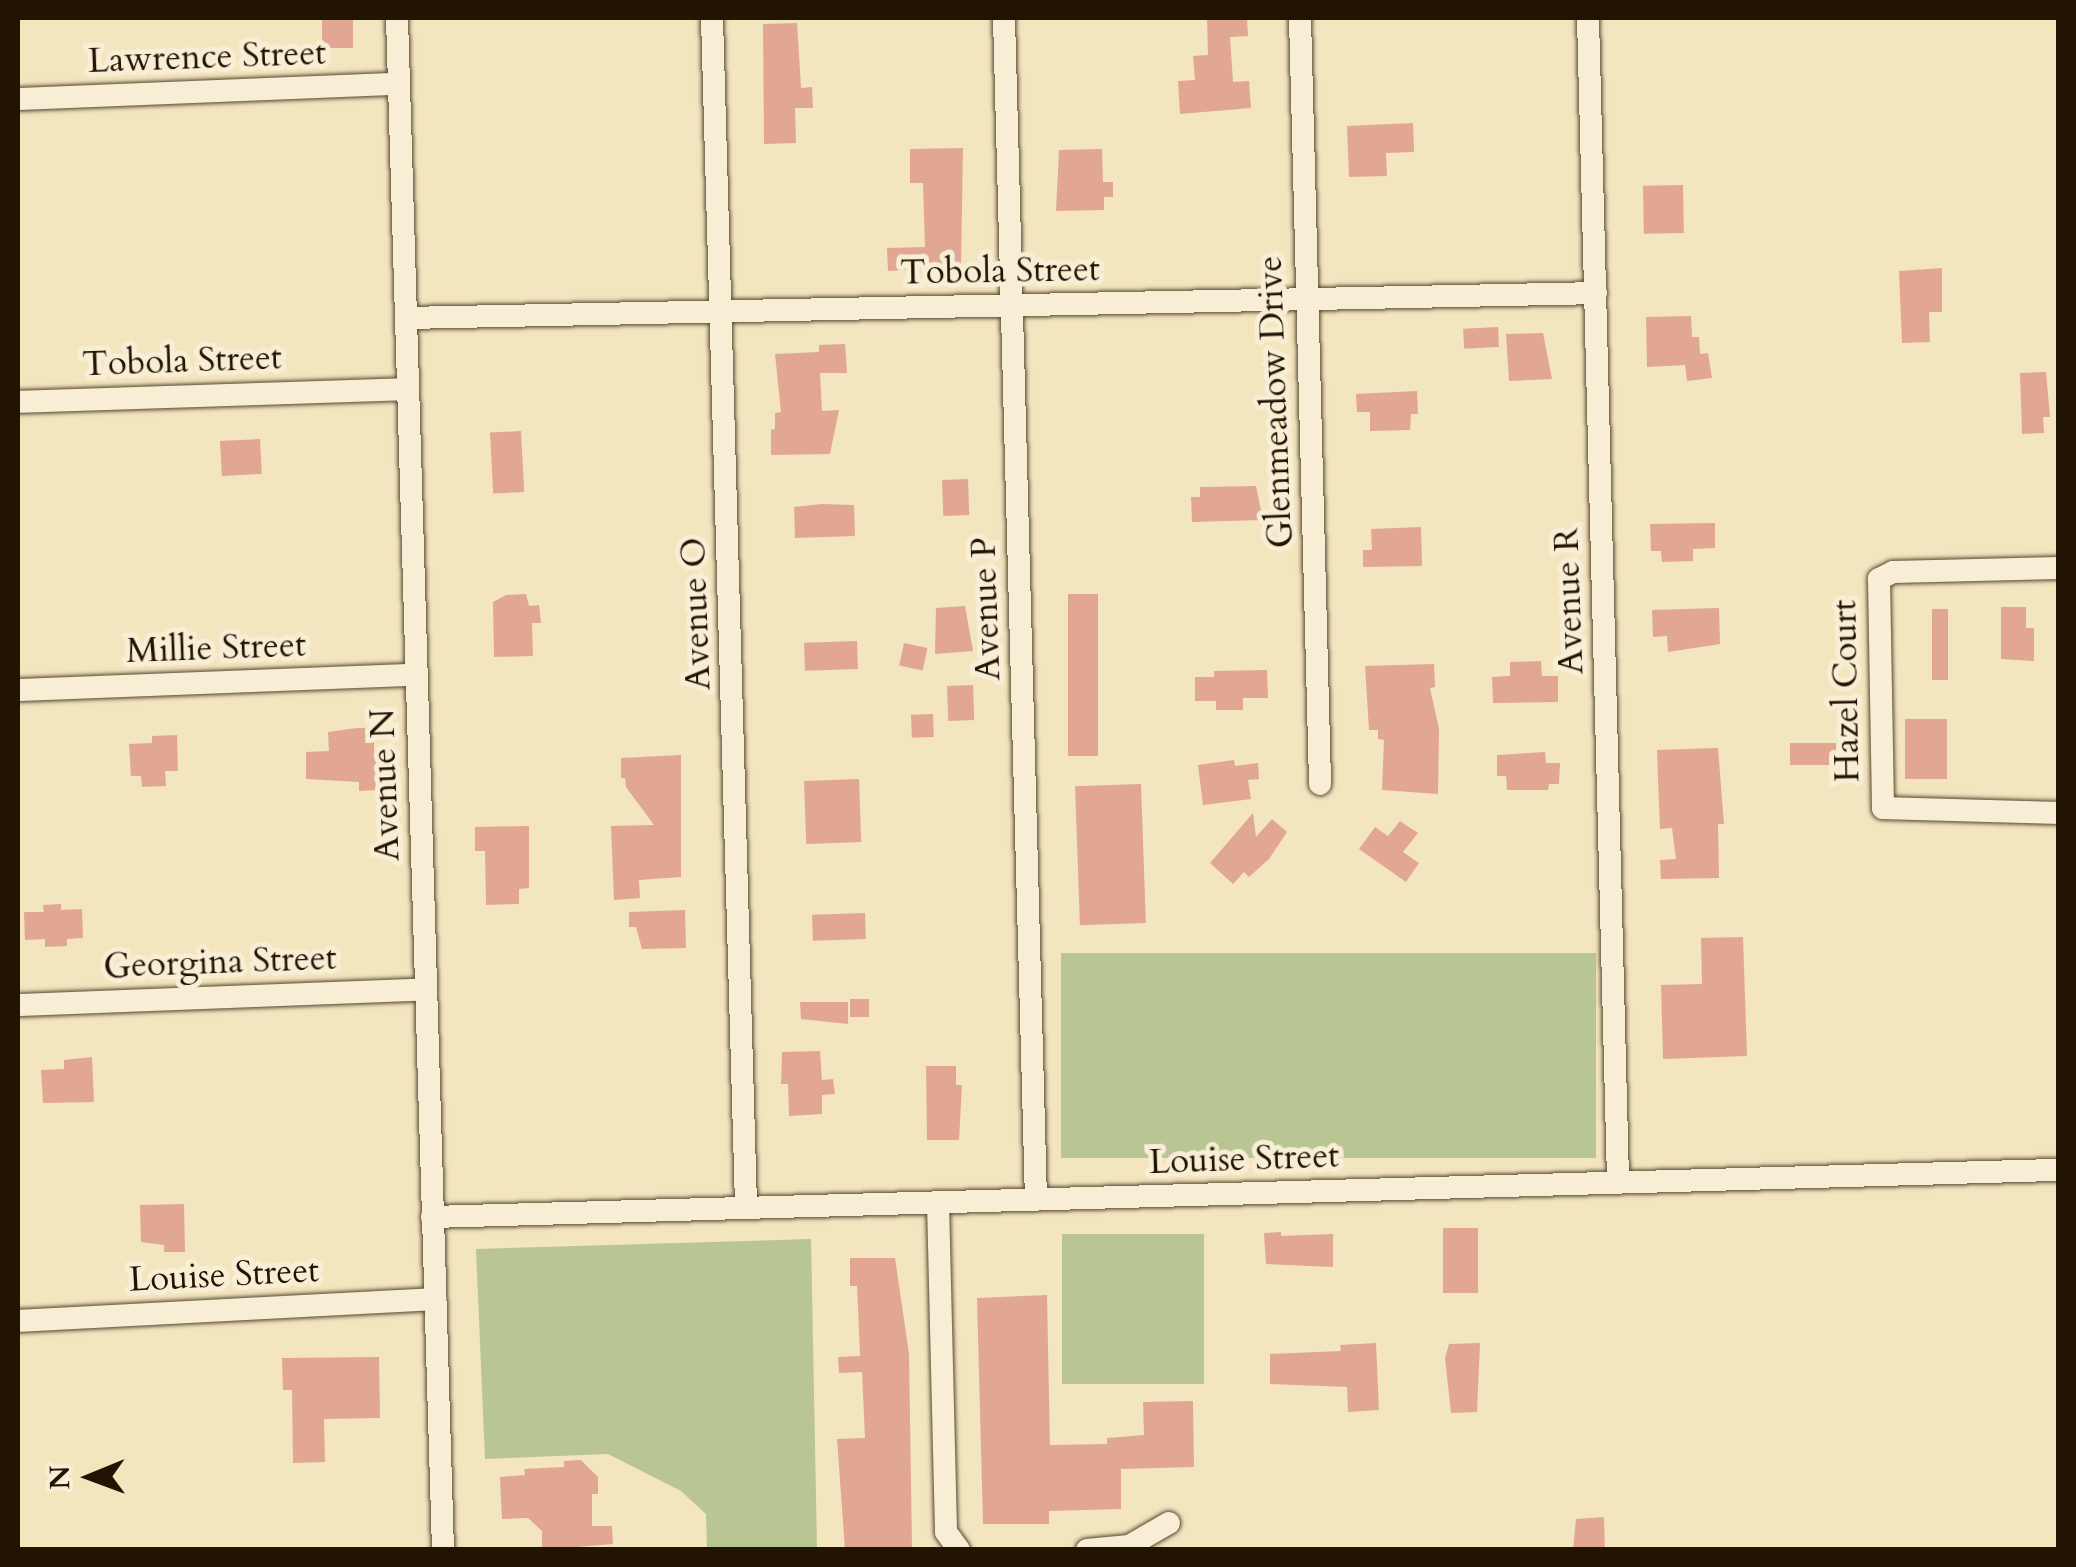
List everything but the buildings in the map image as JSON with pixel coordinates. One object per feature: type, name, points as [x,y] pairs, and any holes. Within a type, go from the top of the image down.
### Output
[{"type":"street","name":"Avenue N","points":[[397,18],[443,1550]]},
{"type":"street","name":"Avenue O","points":[[712,18],[746,1208]]},
{"type":"street","name":"Avenue P","points":[[1004,18],[1036,1200]]},
{"type":"street","name":"Glenmeadow Drive","points":[[1300,18],[1320,784]]},
{"type":"street","name":"Avenue R","points":[[1588,18],[1618,1183]]},
{"type":"street","name":"Lawrence Street","points":[[18,99],[399,84]]},
{"type":"street","name":"Tobola Street","points":[[406,318],[1596,293]]},
{"type":"street","name":"Tobola Street","points":[[18,402],[408,389]]},
{"type":"street","name":"Hazel Court","points":[[2058,568],[1893,572],[1878,579],[1883,808],[2058,813]]},
{"type":"street","name":"Millie Street","points":[[18,690],[416,676]]},
{"type":"street","name":"Georgina Street","points":[[18,1006],[426,989]]},
{"type":"street","name":"Louise Street","points":[[432,1217],[2058,1170]]},
{"type":"street","points":[[938,1203],[946,1532],[959,1550]]},
{"type":"street","name":"Louise Street","points":[[18,1321],[434,1300]]},
{"type":"street","points":[[1087,1550],[1130,1546],[1169,1523]]},
{"type":"green space","points":[[1061,953],[1596,953],[1596,1158],[1061,1158]]},
{"type":"green space","points":[[1062,1234],[1204,1234],[1204,1384],[1062,1384]]},
{"type":"green space","points":[[811,1239],[817,1549],[707,1549],[706,1514],[681,1491],[608,1454],[485,1459],[476,1249]]}]
